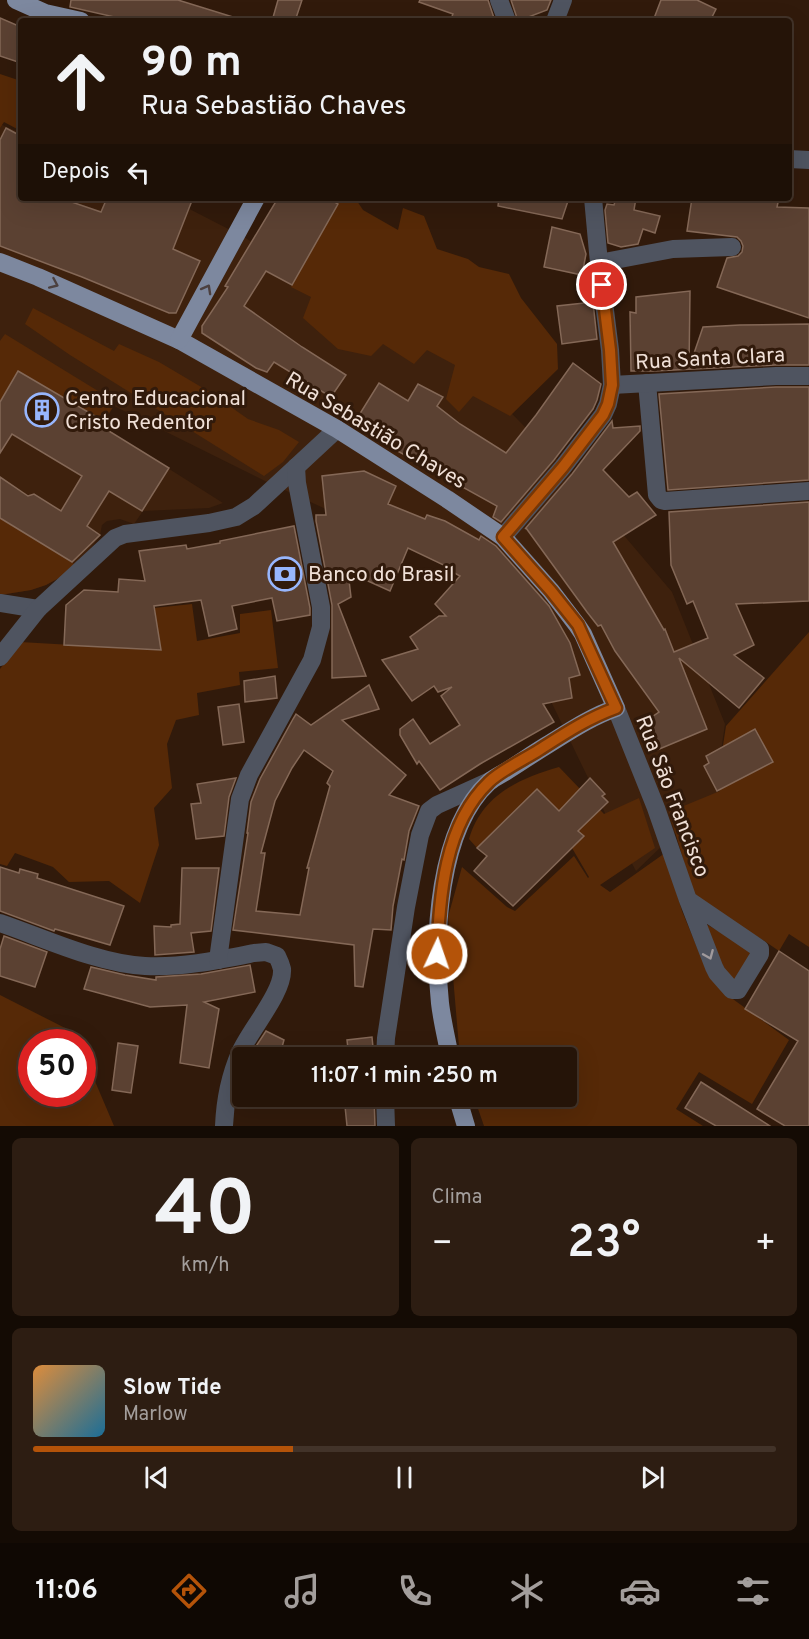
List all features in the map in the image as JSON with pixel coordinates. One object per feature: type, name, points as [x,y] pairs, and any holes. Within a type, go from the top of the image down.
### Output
[{"type":"main road","points":[[15,0],[45,13],[68,18]]},
{"type":"main road","points":[[179,340],[254,201]]},
{"type":"main road","name":"Rua Sebastião Chaves","points":[[0,262],[179,340],[337,429],[503,537],[578,625],[616,708]]},
{"type":"main road","points":[[448,1047],[441,1005],[437,954],[439,914],[453,841],[464,818],[473,801],[490,781],[580,724],[616,708]]},
{"type":"main road","points":[[460,1107],[466,1126]]},
{"type":"street","points":[[499,0],[506,18]]},
{"type":"street","points":[[556,18],[563,0]]},
{"type":"street","points":[[792,159],[809,160]]},
{"type":"street","points":[[503,537],[563,467],[603,415],[608,404],[612,385],[610,350],[593,201]]},
{"type":"street","points":[[599,263],[673,249],[732,248]]},
{"type":"street","name":"Rua Santa Clara","points":[[612,385],[809,376]]},
{"type":"street","points":[[647,383],[657,495],[661,500],[809,491]]},
{"type":"street","points":[[0,657],[38,609],[115,538],[236,517],[254,506],[337,429]]},
{"type":"street","points":[[218,960],[240,799],[249,775],[312,660],[321,627],[321,607],[297,483],[296,467]]},
{"type":"street","points":[[0,603],[38,609]]},
{"type":"street","name":"Rua São Francisco","points":[[616,708],[656,808],[688,900],[717,973],[732,990],[738,990],[760,954],[760,949],[688,900]]},
{"type":"street","points":[[386,1047],[406,907],[420,835],[429,811],[437,805],[490,781]]},
{"type":"street","points":[[0,923],[98,958],[144,966],[169,967],[266,952],[277,956],[282,968],[281,980],[271,1001],[240,1051],[225,1101],[224,1126]]},
{"type":"street","points":[[385,1107],[386,1126]]},
{"type":"shaded area","points":[[0,74],[18,80],[18,129],[4,122],[0,128]]},
{"type":"shaded area","points":[[0,124],[18,132],[18,201],[174,201],[244,237],[474,375],[576,479],[672,592],[725,724],[716,784],[720,790],[636,871],[545,689],[458,570],[265,481],[114,406],[99,437],[125,441],[223,503],[209,508],[143,511],[134,524],[120,519],[107,521],[102,525],[100,535],[79,567],[46,585],[0,595]]},
{"type":"shaded area","points":[[339,201],[357,201],[363,210],[398,230],[403,208],[424,216],[437,249],[468,259],[479,267],[509,274],[521,298],[557,344],[558,369],[510,416],[473,396],[459,412],[446,399],[455,365],[427,350],[414,364],[383,344],[371,356],[338,349],[303,318],[311,297],[291,287]]},
{"type":"shaded area","points":[[33,308],[114,351],[119,344],[159,362],[208,391],[248,419],[279,430],[299,442],[283,462],[264,476],[70,355],[25,324]]},
{"type":"shaded area","points":[[5,334],[116,402],[104,421],[19,371],[0,402],[0,341]]},
{"type":"shaded area","points":[[0,518],[79,567],[46,585],[0,595]]},
{"type":"shaded area","points":[[192,604],[197,641],[240,633],[240,614],[271,610],[278,668],[239,672],[240,685],[197,693],[199,715],[176,720],[167,744],[172,788],[154,808],[159,845],[140,903],[109,881],[69,882],[53,867],[15,853],[7,866],[0,864],[0,669],[20,642],[160,650],[154,608]]},
{"type":"shaded area","points":[[809,632],[809,947],[789,934],[779,951],[695,899],[669,812],[720,791],[717,785],[726,726]]},
{"type":"shaded area","points":[[559,767],[604,814],[639,798],[655,848],[600,885],[610,892],[665,853],[682,911],[708,974],[726,994],[789,1040],[752,1104],[699,1072],[676,1109],[703,1126],[484,1126],[477,1107],[577,1107],[577,1047],[459,1047],[448,917],[462,867],[507,907],[515,911],[574,856],[589,877],[572,848],[583,836],[537,789],[477,848],[469,839],[475,824],[492,800],[529,777]]},
{"type":"shaded area","points":[[699,920],[755,952],[734,987]]},
{"type":"shaded area","points":[[0,995],[67,1029],[18,1029],[18,1107],[96,1107],[96,1084],[114,1126],[0,1126]]},
{"type":"building","points":[[71,0],[178,0],[233,17],[119,18],[70,7]]},
{"type":"building","points":[[278,0],[302,0],[296,18],[273,18]]},
{"type":"building","points":[[420,0],[488,0],[494,18],[451,18],[453,14],[419,2]]},
{"type":"building","points":[[511,0],[551,0],[547,10],[526,18],[517,18]]},
{"type":"building","points":[[661,0],[697,0],[716,9],[712,18],[654,18]]},
{"type":"building","points":[[0,18],[18,26],[18,62],[0,56]]},
{"type":"building","points":[[6,128],[18,134],[18,201],[69,201],[101,212],[106,201],[192,201],[173,249],[200,261],[176,313],[169,313],[0,246],[0,140]]},
{"type":"building","points":[[276,201],[333,201],[338,204],[292,285],[266,271],[244,306],[346,375],[331,397],[274,362],[267,372],[256,368],[202,333],[202,326],[228,287],[225,286]]},
{"type":"building","points":[[499,201],[568,201],[562,219],[498,206]]},
{"type":"building","points":[[615,201],[636,201],[634,210],[660,216],[655,233],[643,229],[638,244],[621,247],[608,243],[605,210],[607,204],[614,205]]},
{"type":"building","points":[[692,201],[778,201],[777,207],[809,208],[809,318],[717,287],[727,258],[738,256],[742,252],[741,241],[737,237],[687,231]]},
{"type":"building","points":[[552,227],[580,234],[586,254],[582,275],[544,267]]},
{"type":"building","points":[[690,291],[689,368],[703,327],[740,325],[809,324],[809,365],[631,371],[630,312],[636,313],[636,297]]},
{"type":"building","points":[[593,302],[597,339],[562,344],[557,306]]},
{"type":"building","points":[[573,363],[601,384],[593,409],[554,460],[501,522],[493,517],[497,506],[383,443],[386,438],[356,420],[379,383],[408,401],[418,384],[443,397],[437,406],[460,424],[506,453]]},
{"type":"building","points":[[18,371],[107,423],[104,428],[169,468],[142,511],[109,491],[87,526],[100,535],[72,562],[0,518],[0,477],[28,496],[34,494],[61,511],[82,476],[12,434],[0,453],[0,402]]},
{"type":"building","points":[[809,387],[809,480],[668,490],[659,394]]},
{"type":"building","points":[[612,421],[613,428],[640,426],[640,431],[603,470],[629,497],[637,492],[656,515],[613,542],[665,629],[674,652],[708,638],[693,601],[687,604],[671,565],[669,512],[809,502],[809,601],[736,604],[754,645],[734,655],[764,678],[739,708],[679,658],[707,729],[657,750],[646,721],[659,712],[615,651],[601,625],[598,626],[525,529],[572,474]]},
{"type":"building","points":[[364,471],[396,486],[388,504],[425,519],[427,515],[445,521],[479,540],[481,536],[496,546],[549,606],[570,643],[580,675],[569,678],[572,698],[543,704],[554,722],[480,764],[440,790],[419,761],[417,764],[400,735],[400,729],[413,719],[430,744],[460,725],[441,696],[452,687],[438,692],[434,686],[412,701],[382,660],[418,649],[410,637],[439,616],[446,616],[435,604],[460,576],[449,570],[450,568],[408,548],[390,591],[348,572],[351,597],[338,604],[366,676],[332,678],[332,605],[316,521],[316,515],[326,515],[322,476]]},
{"type":"building","points":[[294,526],[310,615],[277,621],[272,598],[232,606],[237,629],[209,636],[201,600],[154,606],[161,650],[64,645],[66,605],[84,590],[118,592],[119,579],[145,581],[139,551],[186,545],[187,549]]},
{"type":"building","points":[[275,676],[277,698],[245,702],[244,681]]},
{"type":"building","points":[[369,685],[379,709],[342,720],[406,775],[389,795],[419,806],[409,831],[404,860],[402,859],[391,930],[373,929],[363,987],[355,986],[354,945],[233,930],[251,802],[260,779],[296,714],[311,725]],"holes":[[[304,750],[333,771],[327,783],[330,786],[307,868],[309,868],[300,915],[256,911],[265,853],[261,853],[275,801],[292,768]]]},
{"type":"building","points":[[239,704],[244,742],[223,745],[218,707]]},
{"type":"building","points":[[755,729],[773,762],[717,791],[704,766],[709,763],[706,756]]},
{"type":"building","points":[[236,778],[229,797],[224,836],[196,839],[191,804],[201,803],[197,784]]},
{"type":"building","points":[[590,778],[605,794],[602,796],[608,802],[578,831],[584,836],[513,906],[474,871],[487,856],[477,848],[537,789],[559,811]]},
{"type":"building","points":[[0,867],[19,873],[20,869],[38,874],[37,878],[124,906],[110,945],[55,929],[54,931],[0,911]]},
{"type":"building","points":[[182,868],[219,868],[211,931],[191,933],[194,952],[155,955],[154,926],[171,927],[171,925],[180,924]]},
{"type":"building","points":[[4,936],[47,952],[35,987],[0,976],[0,949]]},
{"type":"building","points":[[779,951],[809,971],[809,1126],[785,1126],[757,1109],[798,1041],[745,1009]]},
{"type":"building","points":[[250,965],[255,992],[204,1002],[219,1009],[209,1068],[180,1063],[187,1005],[150,1007],[84,989],[91,967],[156,980],[156,977],[201,974]]},
{"type":"building","points":[[266,1031],[284,1040],[282,1047],[256,1047]]},
{"type":"building","points":[[372,1037],[373,1047],[348,1047],[347,1040]]},
{"type":"building","points":[[118,1043],[138,1046],[131,1093],[112,1090]]},
{"type":"building","points":[[701,1082],[770,1126],[716,1126],[685,1108]]},
{"type":"building","points":[[345,1107],[374,1107],[375,1126],[347,1126]]},
{"type":"place","name":"Centro Educacional Cristo Redentor","points":[[42,410]]},
{"type":"place","name":"Banco do Brasil","points":[[285,574]]},
{"type":"route","points":[[437,954],[439,914],[445,875],[453,841],[473,801],[490,781],[580,724],[616,708],[578,625],[503,537],[563,467],[603,415],[608,404],[612,385],[602,285]]}]
